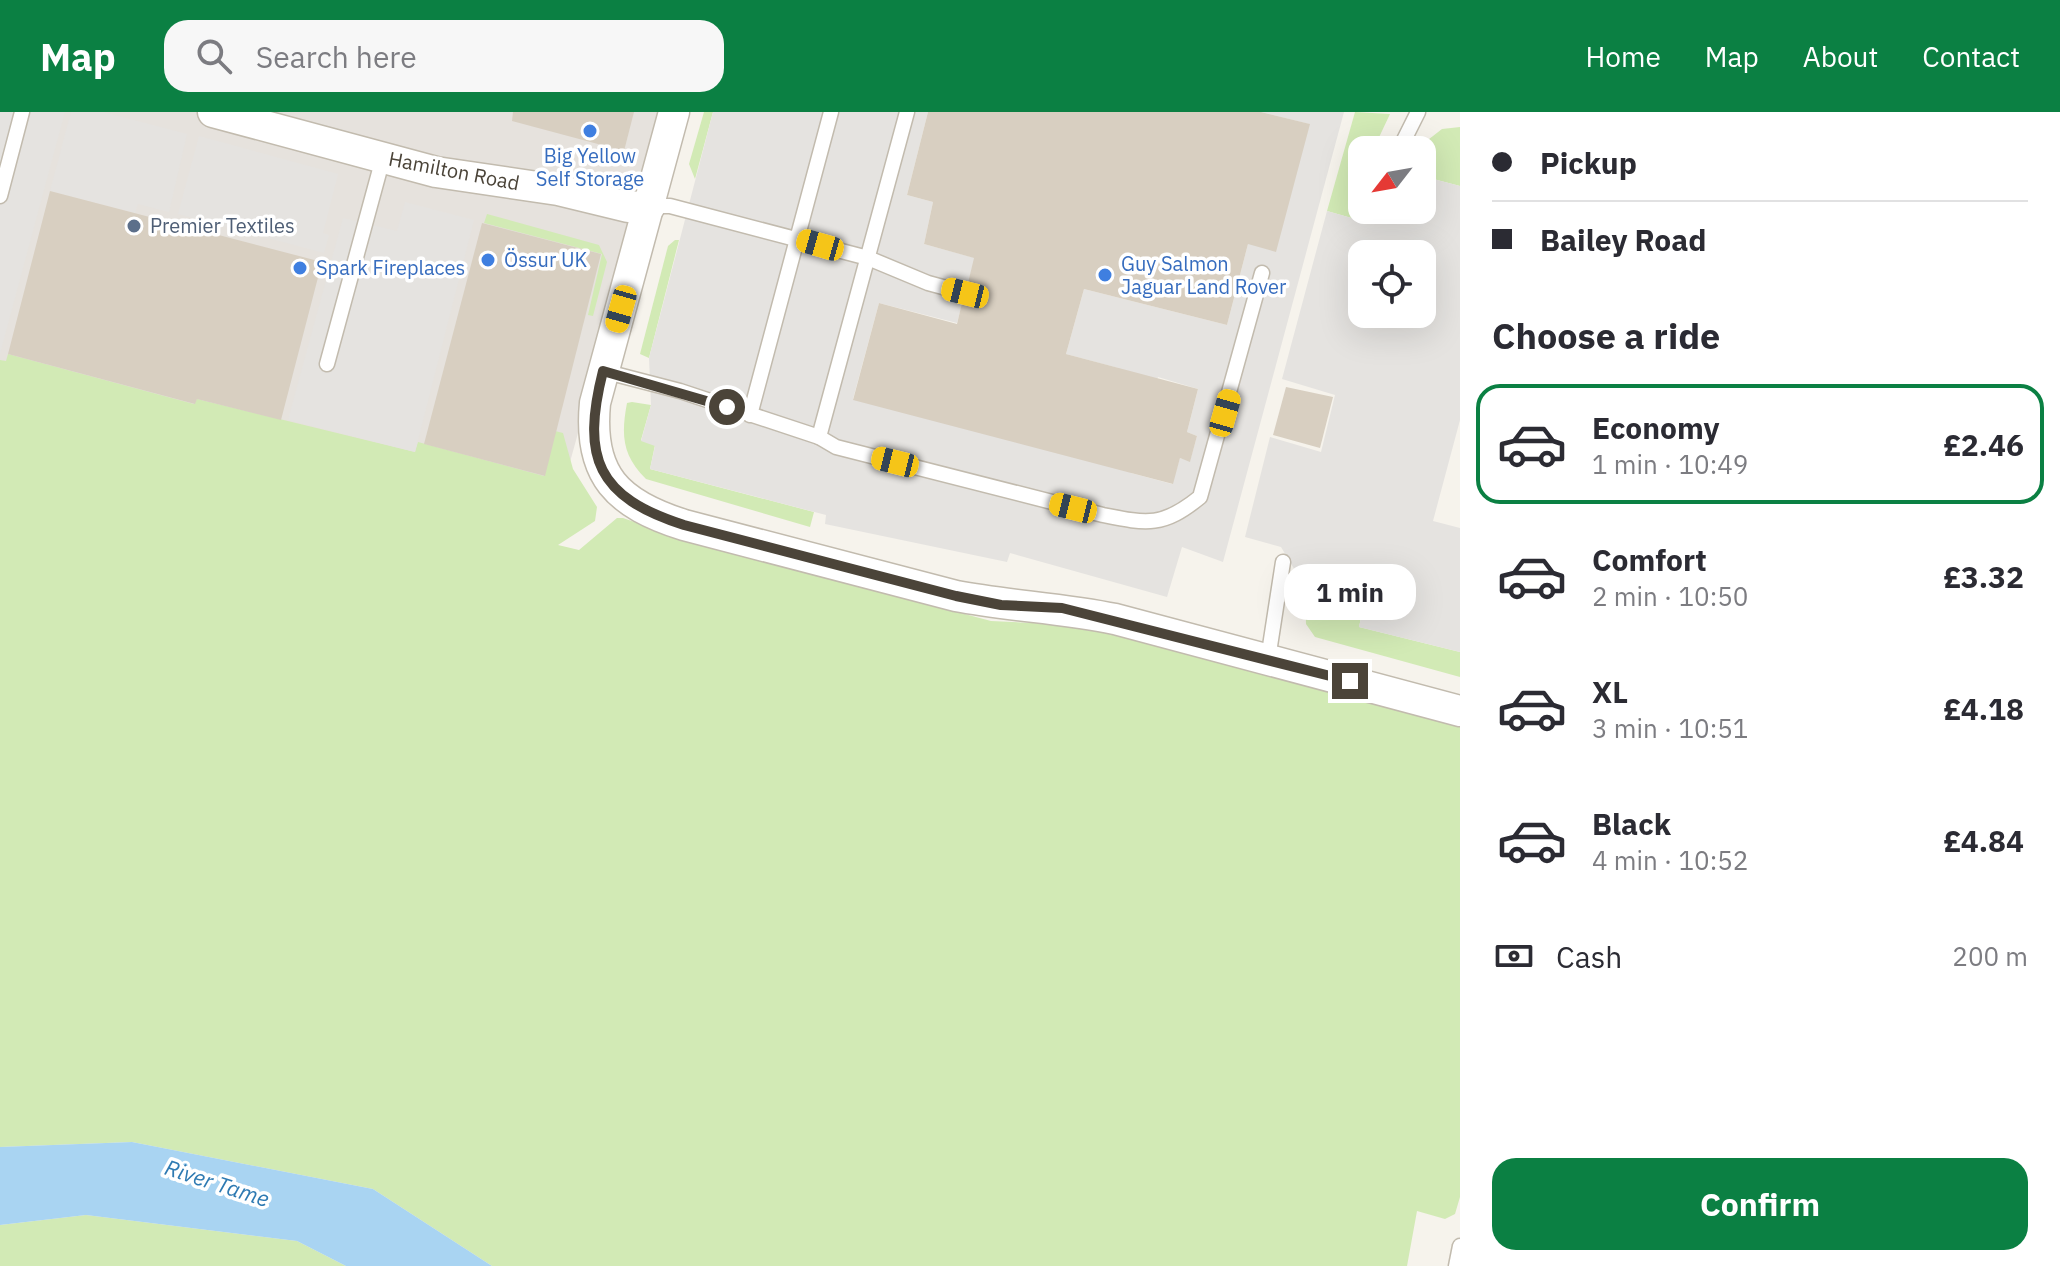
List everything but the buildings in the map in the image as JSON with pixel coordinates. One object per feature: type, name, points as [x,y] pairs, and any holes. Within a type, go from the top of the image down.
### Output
[{"type":"street","name":"Hamilton Road","points":[[213,112],[436,172],[558,190],[628,207],[650,206]]},
{"type":"street","points":[[674,112],[603,371],[593,427],[597,457],[616,490],[643,511],[684,525],[956,596],[1001,605],[1062,608],[1460,711]]},
{"type":"lane","points":[[0,196],[22,112]]},
{"type":"lane","points":[[750,415],[831,112]]},
{"type":"lane","points":[[819,437],[907,112]]},
{"type":"lane","points":[[1406,136],[1418,112]]},
{"type":"lane","points":[[327,364],[383,158]]},
{"type":"lane","points":[[650,206],[670,206],[797,238],[868,258],[928,283],[965,293]]},
{"type":"lane","points":[[603,371],[819,437],[836,447],[1145,524],[1179,514],[1200,497],[1262,273]]},
{"type":"lane","points":[[1268,659],[1283,562]]},
{"type":"lane","points":[[1456,1266],[1460,1246]]},
{"type":"shaded area","points":[[0,112],[667,112],[552,527],[0,386]]},
{"type":"shaded area","points":[[0,112],[65,112],[0,354]]},
{"type":"shaded area","points":[[71,112],[103,112],[187,134],[169,212],[138,204],[135,213],[50,191]]},
{"type":"shaded area","points":[[713,112],[928,112],[907,195],[933,202],[924,244],[975,258],[957,323],[879,303],[853,399],[1118,368],[1066,354],[1084,289],[1227,325],[1248,244],[1309,124],[1261,112],[1344,112],[1223,562],[1182,547],[1167,597],[1010,553],[1007,562],[825,524],[826,515],[650,469],[655,446],[641,441],[651,405],[649,358]],"holes":[[[1158,377],[1198,389],[1187,432],[1197,436],[1190,461],[1180,458],[1172,484],[1131,473]]]},
{"type":"shaded area","points":[[199,136],[338,174],[323,233],[329,235],[324,253],[178,214]]},
{"type":"shaded area","points":[[1436,180],[1460,186],[1460,420],[1433,521],[1460,528],[1460,652],[1359,627],[1365,599],[1305,587],[1281,547],[1245,537],[1270,437],[1321,452],[1335,395],[1282,379],[1327,211],[1348,217],[1348,224],[1436,224]]},
{"type":"shaded area","points":[[405,202],[474,220],[415,452],[288,420],[343,218],[397,231]]},
{"type":"green space","points":[[704,112],[713,112],[695,179],[689,164]]},
{"type":"green space","points":[[1355,112],[1390,114],[1380,136],[1348,136]]},
{"type":"green space","points":[[1460,127],[1460,186],[1436,180],[1436,136],[1433,136],[1442,129]]},
{"type":"green space","points":[[1348,137],[1348,217],[1327,211]]},
{"type":"green space","points":[[487,214],[599,245],[607,262],[593,316],[588,315],[602,254],[484,223]]},
{"type":"green space","points":[[679,240],[649,358],[640,354],[668,246]]},
{"type":"green space","points":[[8,354],[194,404],[197,399],[415,452],[418,442],[544,476],[555,431],[563,433],[573,469],[597,507],[595,521],[558,545],[579,550],[617,518],[623,518],[689,541],[991,621],[1074,625],[1460,724],[1460,1197],[1455,1214],[1445,1219],[1417,1211],[1407,1266],[492,1266],[373,1189],[132,1142],[0,1147],[0,360],[6,361]]},
{"type":"green space","points":[[627,403],[651,405],[641,440],[655,445],[650,469],[814,512],[810,527],[646,479],[632,462],[625,444],[625,414]]},
{"type":"green space","points":[[1305,587],[1365,599],[1359,627],[1460,652],[1460,677],[1315,637],[1306,624]]},
{"type":"green space","points":[[86,1215],[297,1241],[346,1266],[0,1266],[0,1225]]},
{"type":"water","name":"River Tame","points":[[132,1142],[373,1189],[492,1266],[346,1266],[297,1241],[86,1215],[0,1225],[0,1147]]},
{"type":"place","name":"Big Yellow Self Storage","points":[[590,131]]},
{"type":"place","name":"Premier Textiles","points":[[134,226]]},
{"type":"place","name":"Össur UK","points":[[488,260]]},
{"type":"place","name":"Spark Fireplaces","points":[[300,268]]},
{"type":"place","name":"Guy Salmon Jaguar Land Rover","points":[[1105,275]]},
{"type":"route","points":[[727,407],[603,371],[593,427],[597,457],[605,476],[616,490],[643,511],[684,525],[956,596],[1001,605],[1062,608],[1115,619],[1350,681]]}]
